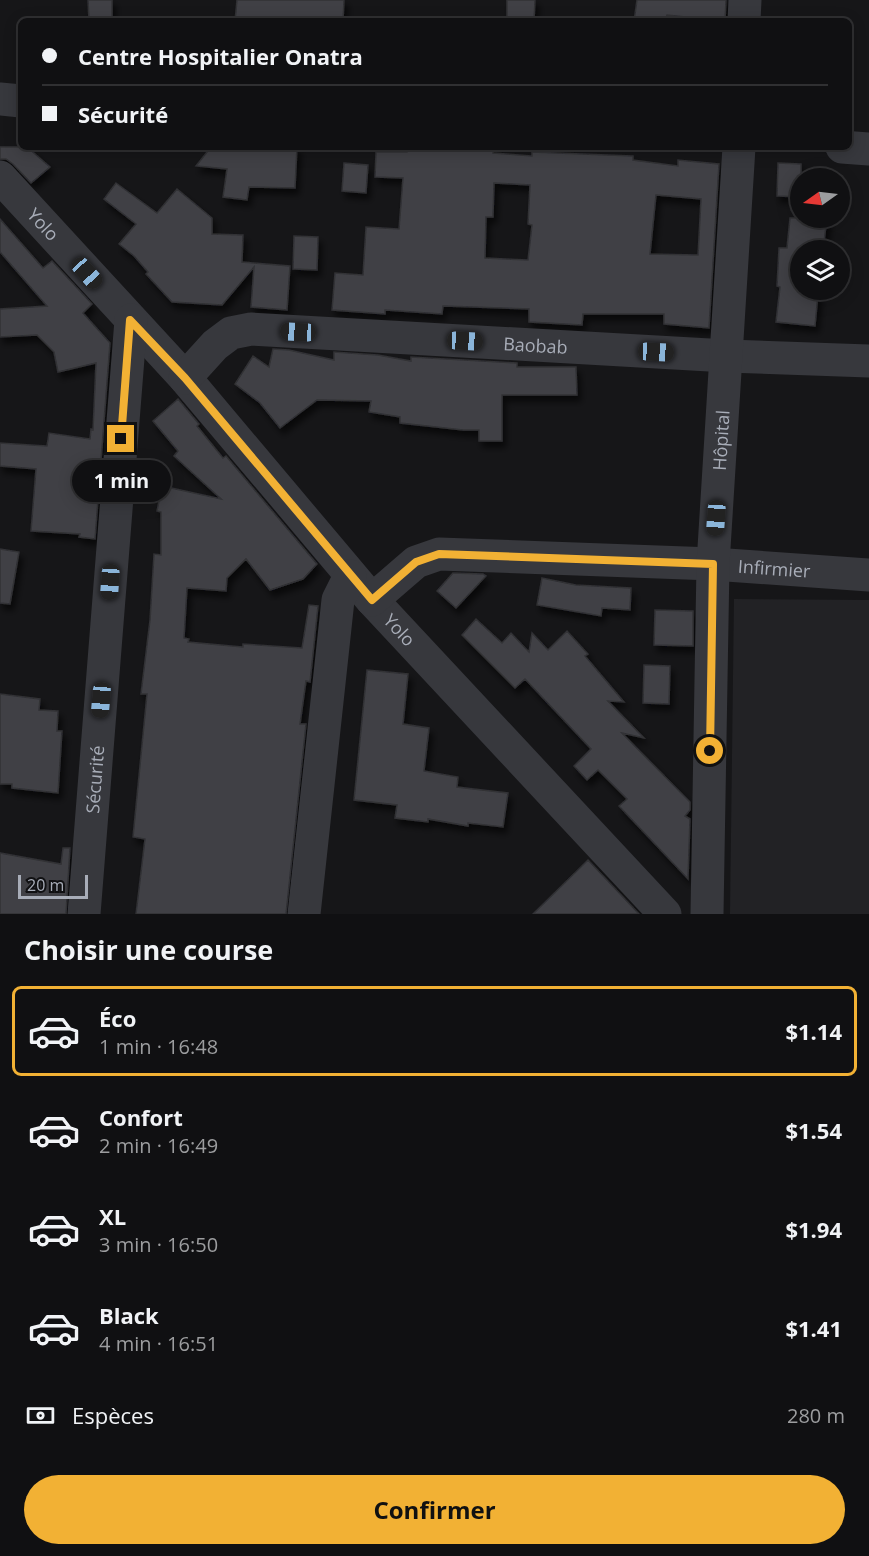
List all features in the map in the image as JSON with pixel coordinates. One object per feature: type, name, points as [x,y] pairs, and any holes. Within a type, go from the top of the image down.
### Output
[{"type":"street","points":[[744,18],[745,0]]},
{"type":"street","points":[[0,99],[18,101]]},
{"type":"street","points":[[852,148],[869,149]]},
{"type":"street","name":"Hôpital","points":[[707,914],[713,564],[739,150]]},
{"type":"street","name":"Yolo","points":[[0,177],[185,378],[350,576],[665,914]]},
{"type":"street","name":"Sécurité","points":[[84,914],[130,320]]},
{"type":"street","name":"Baobab","points":[[185,378],[215,345],[231,333],[251,329],[727,356],[869,361]]},
{"type":"street","name":"Infirmier","points":[[372,600],[416,562],[439,554],[713,564],[869,575]]},
{"type":"street","points":[[304,914],[338,600],[350,576]]},
{"type":"shaded area","points":[[734,599],[869,600],[869,914],[730,914]]},
{"type":"building","points":[[88,0],[112,0],[112,18],[89,18]]},
{"type":"building","points":[[237,0],[344,0],[343,18],[235,18]]},
{"type":"building","points":[[507,0],[535,0],[534,18],[507,18]]},
{"type":"building","points":[[637,0],[726,0],[725,18],[667,15],[666,18],[634,18]]},
{"type":"building","points":[[0,147],[18,147],[18,150],[30,150],[50,167],[31,183],[13,164],[6,159],[0,159]]},
{"type":"building","points":[[209,150],[297,150],[295,188],[249,187],[247,200],[223,197],[227,169],[196,166]]},
{"type":"building","points":[[493,150],[493,153],[532,156],[532,152],[633,156],[633,160],[678,166],[678,160],[719,164],[709,328],[664,324],[664,314],[583,314],[582,325],[529,322],[529,309],[443,306],[442,314],[385,310],[385,314],[332,310],[335,273],[363,275],[366,227],[399,229],[403,178],[375,177],[376,152]],"holes":[[[494,183],[530,185],[528,224],[532,225],[528,260],[485,258],[486,217],[493,217]],[[656,195],[701,199],[698,255],[650,254]]]},
{"type":"building","points":[[344,163],[368,165],[366,193],[342,191]]},
{"type":"building","points":[[778,163],[801,164],[801,168],[790,168],[790,197],[777,196]]},
{"type":"building","points":[[116,183],[157,213],[177,189],[212,218],[212,234],[243,235],[242,262],[290,266],[287,310],[251,307],[254,267],[222,305],[172,302],[146,274],[148,272],[134,256],[119,244],[136,224],[104,199]]},
{"type":"building","points":[[790,218],[790,228],[826,228],[824,240],[790,240],[790,300],[817,300],[815,326],[776,322],[780,287],[777,286],[779,248],[787,248]]},
{"type":"building","points":[[0,219],[43,268],[52,261],[92,304],[83,313],[110,343],[95,539],[79,537],[80,534],[31,531],[36,469],[0,466],[0,443],[47,446],[49,433],[90,439],[91,429],[93,430],[96,363],[58,372],[54,352],[37,335],[0,337],[0,309],[47,306],[0,252]]},
{"type":"building","points":[[294,236],[318,237],[317,270],[293,269]]},
{"type":"building","points":[[273,349],[289,350],[334,360],[334,352],[378,355],[411,361],[411,357],[517,363],[517,367],[576,367],[577,395],[502,395],[502,441],[479,441],[479,430],[400,423],[400,417],[369,412],[371,401],[317,400],[280,428],[260,403],[235,384],[253,356],[269,367]]},
{"type":"building","points":[[178,399],[223,458],[226,456],[317,564],[303,579],[270,590],[246,559],[227,578],[226,591],[187,588],[184,638],[189,639],[188,642],[243,647],[243,644],[302,648],[309,605],[318,606],[310,682],[306,681],[300,724],[306,724],[286,914],[136,914],[145,839],[133,837],[147,694],[141,694],[150,620],[154,554],[161,555],[161,512],[157,511],[162,486],[221,499],[174,456],[178,451],[153,421]]},
{"type":"building","points":[[0,549],[19,552],[10,604],[0,603]]},
{"type":"building","points":[[453,573],[486,576],[456,608],[437,591]]},
{"type":"building","points":[[542,578],[576,585],[631,588],[630,610],[602,608],[601,616],[537,605]]},
{"type":"building","points":[[655,610],[693,611],[693,646],[654,645]]},
{"type":"building","points":[[476,619],[502,643],[511,633],[529,652],[532,633],[548,650],[567,631],[588,654],[585,656],[624,702],[608,701],[644,738],[622,733],[690,802],[690,810],[685,816],[690,819],[688,879],[619,806],[627,799],[598,770],[587,780],[574,766],[591,749],[525,679],[515,688],[462,635]]},
{"type":"building","points":[[644,665],[670,666],[669,704],[643,703]]},
{"type":"building","points":[[367,670],[408,674],[403,724],[429,728],[424,771],[458,777],[457,787],[508,793],[503,827],[468,823],[468,826],[428,819],[428,822],[395,818],[397,805],[354,800]]},
{"type":"building","points":[[0,694],[40,699],[39,710],[58,711],[57,731],[62,731],[58,793],[12,788],[12,784],[0,784]]},
{"type":"building","points":[[63,848],[70,848],[66,914],[0,914],[0,853],[61,864]]},
{"type":"building","points":[[588,860],[639,914],[533,914]]},
{"type":"route","points":[[121,439],[130,320],[185,378],[372,600],[416,562],[439,554],[713,564],[710,751]]}]
